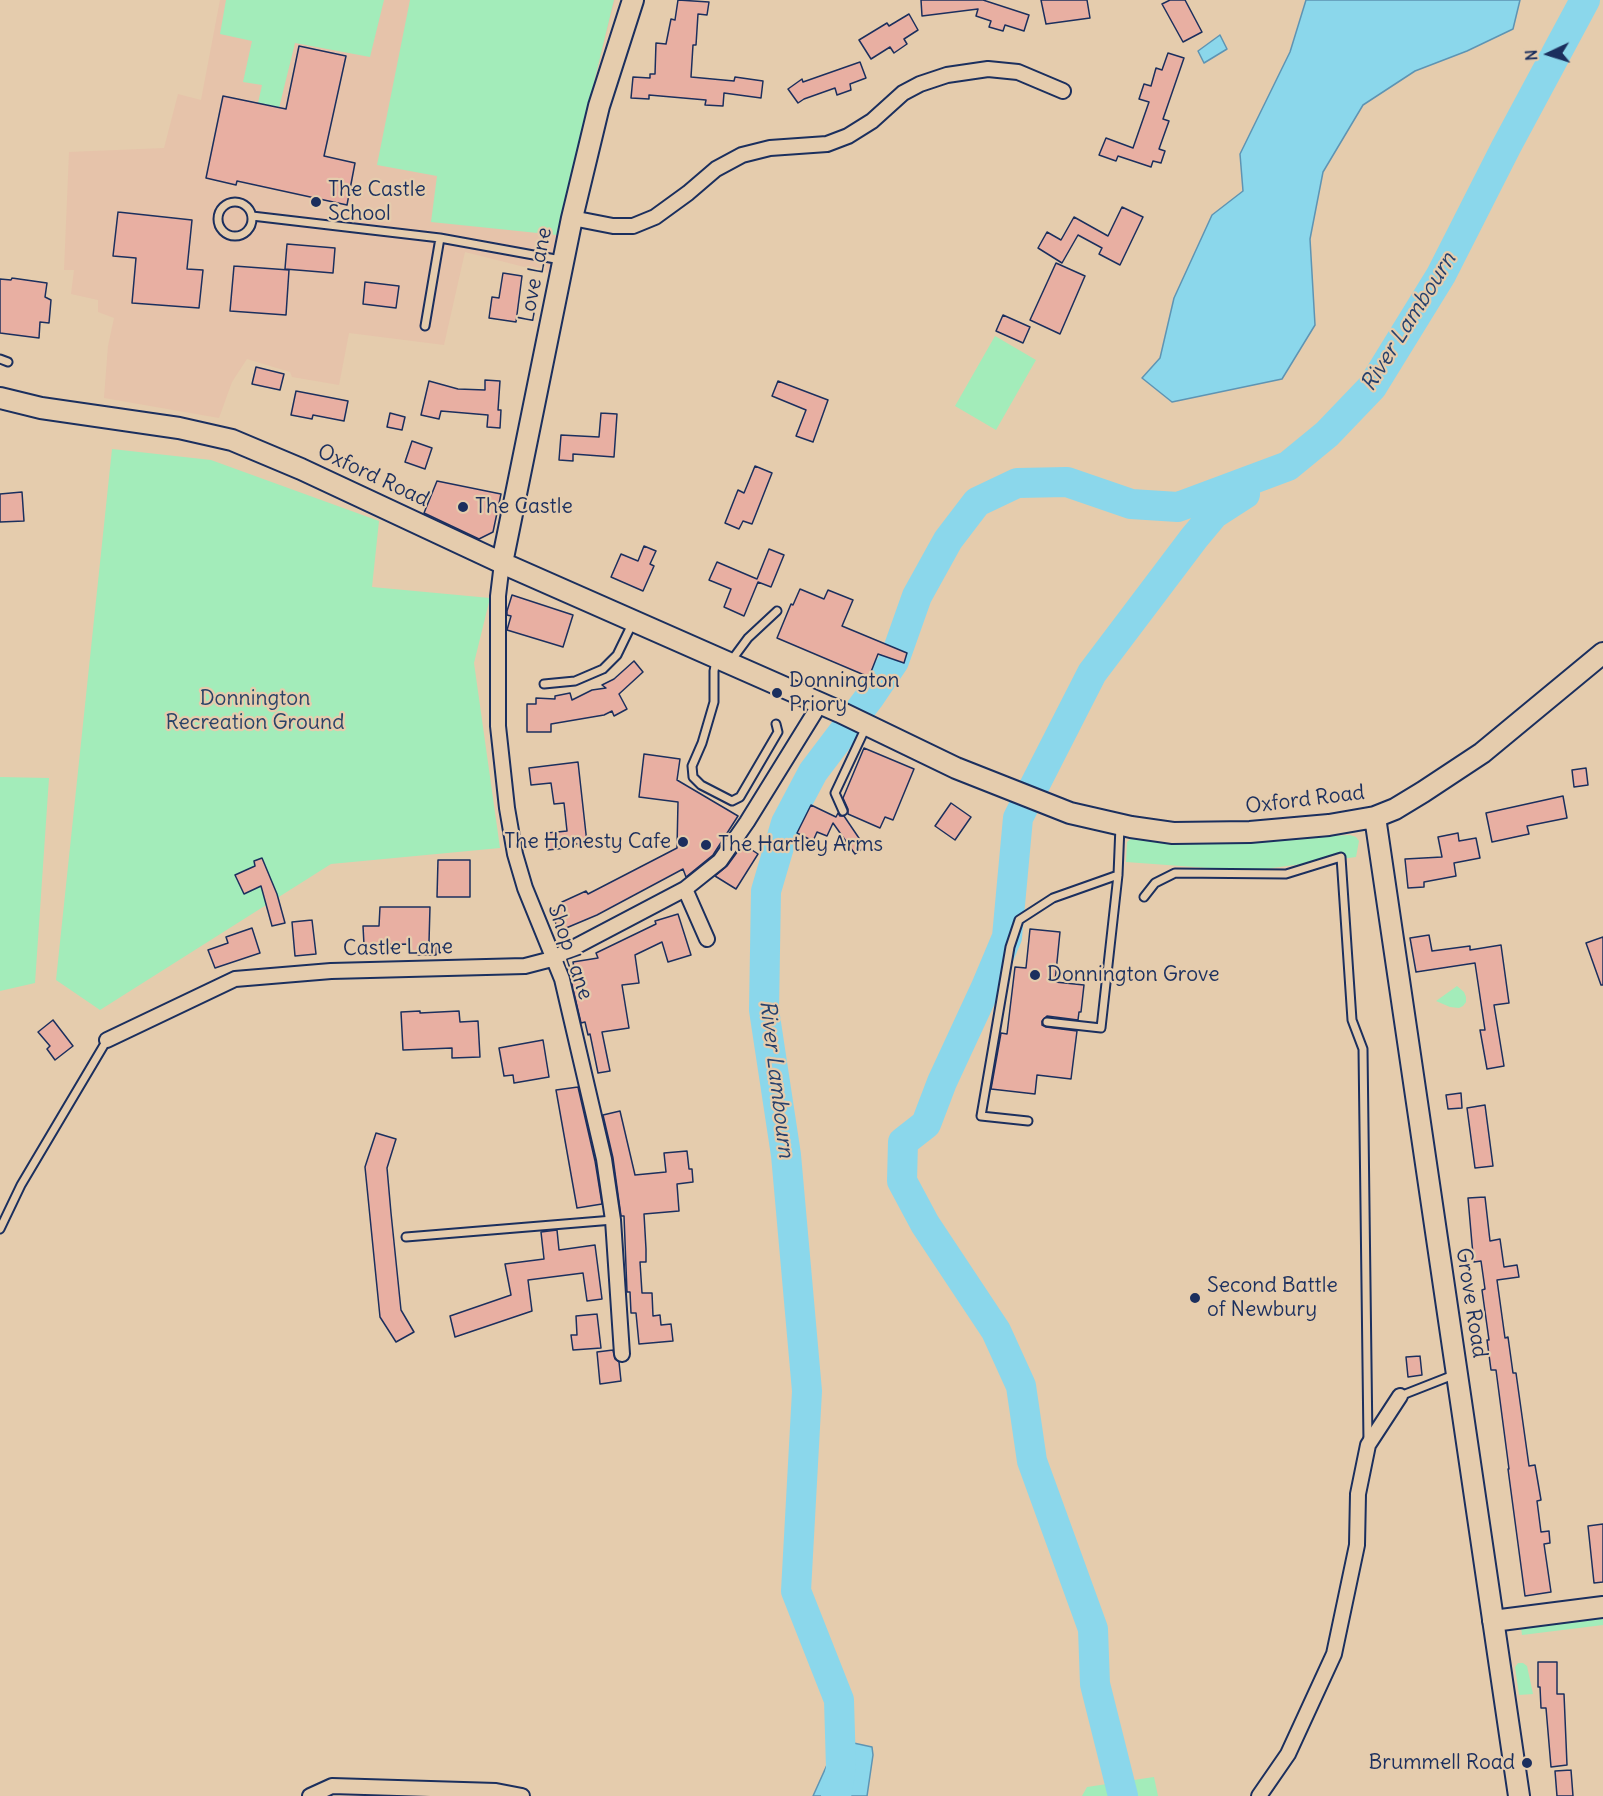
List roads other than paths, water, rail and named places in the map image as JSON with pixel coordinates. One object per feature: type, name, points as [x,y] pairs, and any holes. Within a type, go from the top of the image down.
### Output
[{"type":"main road","name":"Love Lane","points":[[502,563],[572,218],[599,105],[633,0]]},
{"type":"main road","name":"Oxford Road","points":[[0,398],[41,408],[179,428],[232,441],[321,478],[502,563],[840,712],[946,764],[1070,813],[1120,825],[1173,832],[1216,833],[1298,828],[1375,817],[1423,792],[1482,753],[1603,653]]},
{"type":"main road","name":"Grove Road","points":[[1375,817],[1519,1796]]},
{"type":"main road","points":[[1493,1622],[1603,1607]]},
{"type":"street","points":[[572,218],[613,226],[633,226],[655,217],[716,169],[742,155],[770,148],[827,144],[848,136],[872,121],[903,93],[920,84],[947,75],[988,69],[1018,72],[1063,91]]},
{"type":"street","name":"Shop Lane","points":[[502,563],[498,607],[498,726],[507,808],[515,854],[552,959],[562,980],[601,1148],[613,1220],[622,1354]]},
{"type":"street","name":"Castle Lane","points":[[107,1040],[235,979],[331,971],[525,966],[552,959],[686,889],[720,861],[747,822],[820,704]]},
{"type":"street","points":[[686,889],[707,939]]},
{"type":"street","points":[[1259,1796],[1288,1754],[1334,1654],[1358,1545],[1358,1494],[1368,1445],[1400,1396]]},
{"type":"street","points":[[310,1796],[332,1786],[496,1791],[522,1796]]},
{"type":"lane","points":[[231,203],[242,204],[252,216],[250,227],[236,236],[226,233],[219,224],[220,213],[226,205],[231,203]]},
{"type":"lane","points":[[252,216],[440,238],[563,261]]},
{"type":"lane","points":[[425,326],[440,238]]},
{"type":"lane","points":[[776,724],[778,732],[740,797],[732,801],[701,785],[693,777],[692,766],[702,743],[714,702],[714,671],[777,611]]},
{"type":"lane","points":[[544,684],[575,681],[603,669],[617,655],[634,620]]},
{"type":"lane","points":[[843,811],[835,793],[864,724]]},
{"type":"lane","points":[[1047,1022],[1101,1028],[1118,875],[1120,825]]},
{"type":"lane","points":[[1144,897],[1155,883],[1175,873],[1286,874],[1341,857],[1352,1020],[1363,1048],[1368,1445]]},
{"type":"lane","points":[[1028,1121],[981,1116],[1010,947],[1019,920],[1053,898],[1118,875]]},
{"type":"lane","points":[[0,1229],[21,1185],[107,1040]]},
{"type":"lane","points":[[406,1237],[613,1220]]},
{"type":"lane","points":[[1400,1396],[1458,1373]]},
{"type":"water","points":[[1306,0],[1520,0],[1513,29],[1467,51],[1415,71],[1363,105],[1323,172],[1310,239],[1315,325],[1282,379],[1172,402],[1142,378],[1160,358],[1174,298],[1212,215],[1243,191],[1240,154],[1290,52]]},
{"type":"water","points":[[1220,35],[1227,49],[1204,63],[1198,51]]},
{"type":"water","points":[[849,1742],[872,1747],[873,1755],[867,1796],[813,1796],[831,1756]]},
{"type":"waterway","name":"River Lambourn","points":[[836,1796],[841,1768],[839,1700],[796,1591],[807,1391],[786,1155],[764,1010],[766,891],[786,823],[813,772],[894,661],[917,596],[948,540],[977,502],[1017,483],[1067,482],[1131,504],[1178,507],[1288,466],[1327,434],[1372,387],[1441,275],[1585,0]]},
{"type":"waterway","points":[[1123,1796],[1095,1684],[1093,1629],[1032,1461],[1021,1386],[996,1331],[925,1224],[902,1181],[903,1142],[926,1124],[942,1082],[1007,937],[1018,818],[1092,673],[1214,514],[1245,494]]},
{"type":"place","name":"The Castle School","points":[[316,202]]},
{"type":"place","name":"The Castle","points":[[463,507]]},
{"type":"place","name":"Donnington Priory","points":[[777,693]]},
{"type":"place","name":"The Honesty Cafe","points":[[683,842]]},
{"type":"place","name":"The Hartley Arms","points":[[706,845]]},
{"type":"place","name":"Donnington Grove","points":[[1035,975]]},
{"type":"place","name":"Second Battle of Newbury","points":[[1195,1298]]},
{"type":"place","name":"Brummell Road","points":[[1527,1763]]},
{"type":"park label","name":"Donnington Recreation Ground","points":[[255,711]]}]
